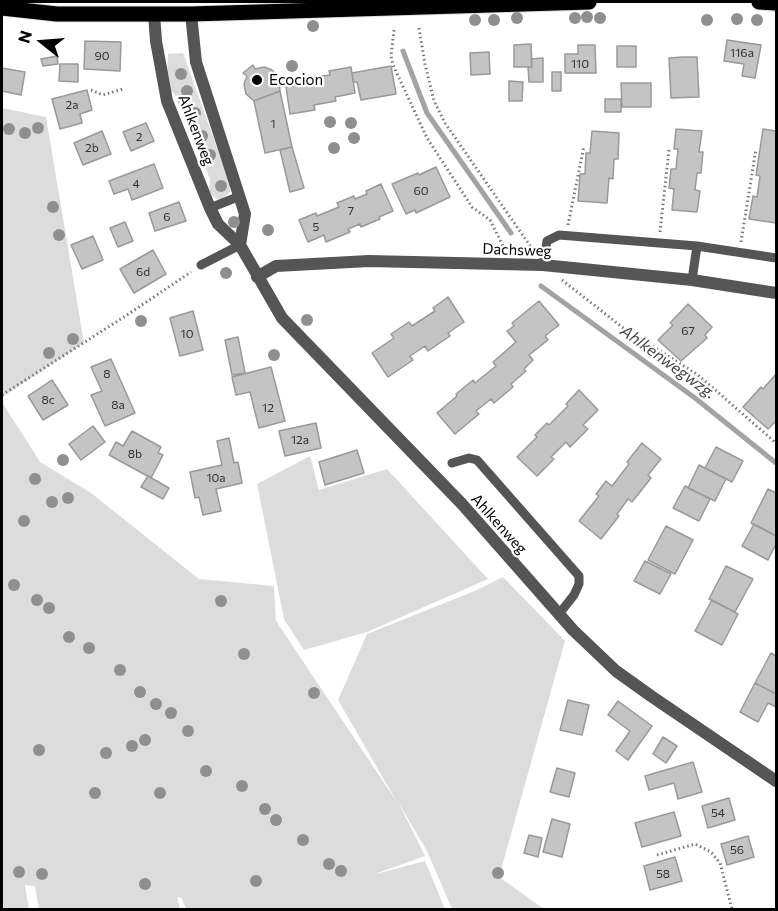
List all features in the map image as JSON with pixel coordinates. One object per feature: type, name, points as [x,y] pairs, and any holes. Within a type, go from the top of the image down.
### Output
[{"type":"main road","points":[[2,8],[57,14],[191,14],[266,7],[589,2]]},
{"type":"main road","points":[[759,2],[777,3]]},
{"type":"street","name":"Ahlkenweg","points":[[154,14],[156,41],[167,101],[210,208],[218,225],[240,245],[282,318],[462,504],[559,614],[616,671],[777,782]]},
{"type":"street","name":"Ahlkenweg","points":[[191,14],[196,63],[245,214],[240,245]]},
{"type":"street","name":"Dachsweg","points":[[257,277],[276,266],[369,261],[543,265],[692,280],[777,293]]},
{"type":"lane","points":[[210,208],[240,196]]},
{"type":"lane","points":[[543,265],[546,241],[560,235],[697,246],[777,258]]},
{"type":"lane","points":[[201,265],[240,245]]},
{"type":"lane","points":[[692,280],[697,246]]},
{"type":"lane","points":[[452,463],[469,458],[477,460],[579,576],[579,584],[574,595],[559,614]]},
{"type":"path","points":[[419,28],[434,100],[445,123],[543,265],[622,327],[698,375],[777,443]]},
{"type":"path","points":[[394,30],[391,56],[393,65],[427,138],[472,207],[490,220],[513,265]]},
{"type":"path","points":[[91,90],[103,94],[123,89]]},
{"type":"path","points":[[566,235],[584,146]]},
{"type":"path","points":[[740,253],[756,149]]},
{"type":"path","points":[[659,243],[669,150]]},
{"type":"path","points":[[2,395],[201,265]]},
{"type":"path","points":[[657,855],[695,844],[711,852],[720,862],[732,909]]},
{"type":"shaded area","points":[[183,53],[230,184],[230,192],[221,200],[211,194],[210,179],[174,93],[170,91],[167,72],[168,54]]},
{"type":"shaded area","points":[[2,108],[46,117],[84,343],[2,397]]},
{"type":"shaded area","points":[[2,402],[40,462],[91,493],[199,579],[274,586],[276,621],[397,802],[338,700],[367,634],[477,590],[503,577],[565,641],[499,877],[544,909],[452,909],[427,851],[398,802],[425,856],[372,875],[425,861],[445,909],[186,910],[182,898],[177,897],[180,909],[39,909],[35,886],[25,885],[29,909],[2,909]]},
{"type":"shaded area","points":[[310,456],[319,490],[387,469],[488,579],[367,632],[304,650],[284,619],[257,484]]},
{"type":"building","points":[[727,40],[761,45],[755,78],[742,76],[744,64],[724,61]]},
{"type":"building","points":[[85,41],[121,42],[120,71],[84,69]]},
{"type":"building","points":[[531,44],[532,67],[514,67],[514,45]]},
{"type":"building","points":[[578,45],[595,45],[596,73],[565,73],[565,54],[578,54]]},
{"type":"building","points":[[617,46],[636,46],[636,67],[617,67]]},
{"type":"building","points":[[489,52],[490,74],[471,75],[470,53]]},
{"type":"building","points":[[57,56],[58,64],[43,66],[41,59]]},
{"type":"building","points":[[697,57],[699,97],[671,98],[669,58]]},
{"type":"building","points":[[543,58],[543,82],[529,82],[528,67],[532,67],[531,59]]},
{"type":"building","points":[[60,64],[78,64],[78,82],[59,81]]},
{"type":"building","points":[[253,65],[255,69],[264,67],[272,70],[279,77],[280,91],[254,101],[246,94],[244,84],[247,76],[243,73]]},
{"type":"building","points":[[391,66],[396,94],[361,100],[357,82],[353,82],[352,73]]},
{"type":"building","points":[[351,67],[355,93],[335,97],[336,101],[314,105],[315,110],[290,114],[286,87],[310,82],[309,78],[330,75],[329,71]]},
{"type":"building","points":[[2,68],[25,72],[21,95],[2,91]]},
{"type":"building","points":[[552,72],[561,72],[561,91],[552,91]]},
{"type":"building","points":[[509,81],[523,82],[522,101],[509,101]]},
{"type":"building","points":[[621,83],[651,83],[651,107],[622,107]]},
{"type":"building","points":[[87,90],[92,110],[80,114],[82,123],[60,129],[52,99]]},
{"type":"building","points":[[280,91],[292,147],[265,153],[254,101]]},
{"type":"building","points":[[605,99],[621,99],[621,112],[605,112]]},
{"type":"building","points":[[146,123],[154,141],[131,151],[123,132]]},
{"type":"building","points":[[676,129],[702,131],[699,152],[703,152],[701,173],[697,173],[695,190],[700,191],[697,212],[672,210],[674,189],[669,188],[671,169],[676,169],[678,149],[674,149]]},
{"type":"building","points":[[763,129],[776,131],[776,223],[749,219],[753,196],[757,197],[760,176],[756,175]]},
{"type":"building","points":[[102,131],[111,154],[83,165],[74,143]]},
{"type":"building","points":[[592,131],[619,133],[618,159],[614,159],[613,179],[609,178],[607,203],[578,201],[580,174],[585,174],[586,153],[590,153]]},
{"type":"building","points":[[292,147],[304,188],[290,192],[280,150]]},
{"type":"building","points":[[154,164],[163,188],[132,200],[128,189],[114,194],[109,181]]},
{"type":"building","points":[[436,167],[450,197],[416,213],[415,210],[406,214],[392,184]]},
{"type":"building","points":[[381,184],[393,211],[361,227],[360,224],[348,229],[350,232],[326,242],[324,235],[308,242],[299,220],[339,207],[337,203],[354,196],[355,199],[367,194],[366,191]]},
{"type":"building","points":[[179,202],[186,221],[155,231],[149,213]]},
{"type":"building","points":[[125,222],[133,241],[118,247],[110,228]]},
{"type":"building","points":[[93,236],[103,260],[82,269],[71,245]]},
{"type":"building","points":[[153,250],[166,274],[134,293],[120,269]]},
{"type":"building","points":[[448,297],[464,322],[448,333],[450,336],[428,351],[425,346],[410,356],[413,360],[388,377],[372,353],[394,338],[391,334],[409,322],[412,326],[435,311],[433,308]]},
{"type":"building","points":[[539,301],[559,325],[545,336],[548,340],[529,355],[533,360],[524,369],[526,371],[511,384],[513,387],[494,403],[491,399],[476,411],[479,414],[455,434],[437,413],[473,380],[475,383],[496,366],[493,362],[516,342],[507,331],[514,326],[512,323]]},
{"type":"building","points":[[688,304],[712,327],[705,335],[707,338],[681,361],[658,340],[673,325],[670,323]]},
{"type":"building","points":[[193,311],[203,350],[180,356],[170,318]]},
{"type":"building","points":[[238,337],[245,373],[232,375],[225,340]]},
{"type":"building","points":[[111,359],[135,413],[105,426],[91,395],[102,391],[91,367]]},
{"type":"building","points":[[271,367],[285,421],[259,428],[250,392],[236,395],[232,377]]},
{"type":"building","points":[[776,374],[776,424],[775,422],[768,429],[743,407]]},
{"type":"building","points":[[52,380],[68,405],[43,420],[28,396]]},
{"type":"building","points":[[579,390],[598,410],[583,425],[588,429],[570,447],[566,442],[551,457],[554,459],[537,476],[517,457],[547,423],[549,425],[568,406],[566,404]]},
{"type":"building","points":[[316,423],[321,448],[285,456],[279,431]]},
{"type":"building","points":[[93,426],[105,442],[81,460],[69,444]]},
{"type":"building","points":[[132,431],[161,447],[158,453],[163,455],[151,478],[109,455],[116,442],[123,446]]},
{"type":"building","points":[[229,438],[234,463],[238,462],[242,483],[216,489],[221,511],[203,515],[199,497],[195,498],[190,472],[222,465],[217,441]]},
{"type":"building","points":[[642,443],[661,459],[648,475],[651,478],[632,502],[628,499],[617,514],[619,516],[601,539],[579,521],[599,496],[596,494],[606,481],[612,486]]},
{"type":"building","points":[[716,447],[743,461],[732,482],[705,468]]},
{"type":"building","points":[[357,450],[364,473],[325,485],[319,462]]},
{"type":"building","points":[[699,465],[726,479],[715,501],[688,488]]},
{"type":"building","points":[[148,476],[169,488],[163,499],[141,487]]},
{"type":"building","points":[[685,486],[710,499],[699,521],[673,508]]},
{"type":"building","points":[[768,489],[776,493],[776,536],[751,523]]},
{"type":"building","points":[[754,524],[776,536],[776,544],[768,560],[742,546]]},
{"type":"building","points":[[666,526],[693,540],[675,574],[648,560]]},
{"type":"building","points":[[645,561],[671,574],[660,594],[634,581]]},
{"type":"building","points":[[726,566],[753,579],[735,612],[709,599]]},
{"type":"building","points":[[712,600],[738,614],[722,645],[695,631]]},
{"type":"building","points":[[771,653],[776,656],[776,694],[755,683]]},
{"type":"building","points":[[755,683],[776,694],[776,707],[768,703],[758,722],[740,712]]},
{"type":"building","points":[[568,700],[589,705],[582,735],[560,730]]},
{"type":"building","points":[[618,701],[652,726],[628,760],[616,751],[630,731],[608,715]]},
{"type":"building","points":[[663,737],[677,746],[666,763],[653,754]]},
{"type":"building","points":[[693,762],[702,792],[678,799],[674,783],[649,790],[645,776]]},
{"type":"building","points":[[557,768],[575,773],[569,797],[550,792]]},
{"type":"building","points":[[729,798],[735,820],[708,828],[702,806]]},
{"type":"building","points":[[674,812],[681,836],[642,847],[635,823]]},
{"type":"building","points":[[552,819],[570,824],[562,857],[543,852]]},
{"type":"building","points":[[529,835],[542,838],[538,857],[524,853]]},
{"type":"building","points":[[748,836],[754,857],[727,865],[721,844]]},
{"type":"building","points":[[675,857],[682,881],[650,890],[644,866]]},
{"type":"waterway","points":[[403,51],[427,113],[511,233]]},
{"type":"waterway","name":"Ahlkenwegwzg.","points":[[541,286],[695,398],[776,463]]},
{"type":"place","name":"Ecocion","points":[[257,80]]}]
